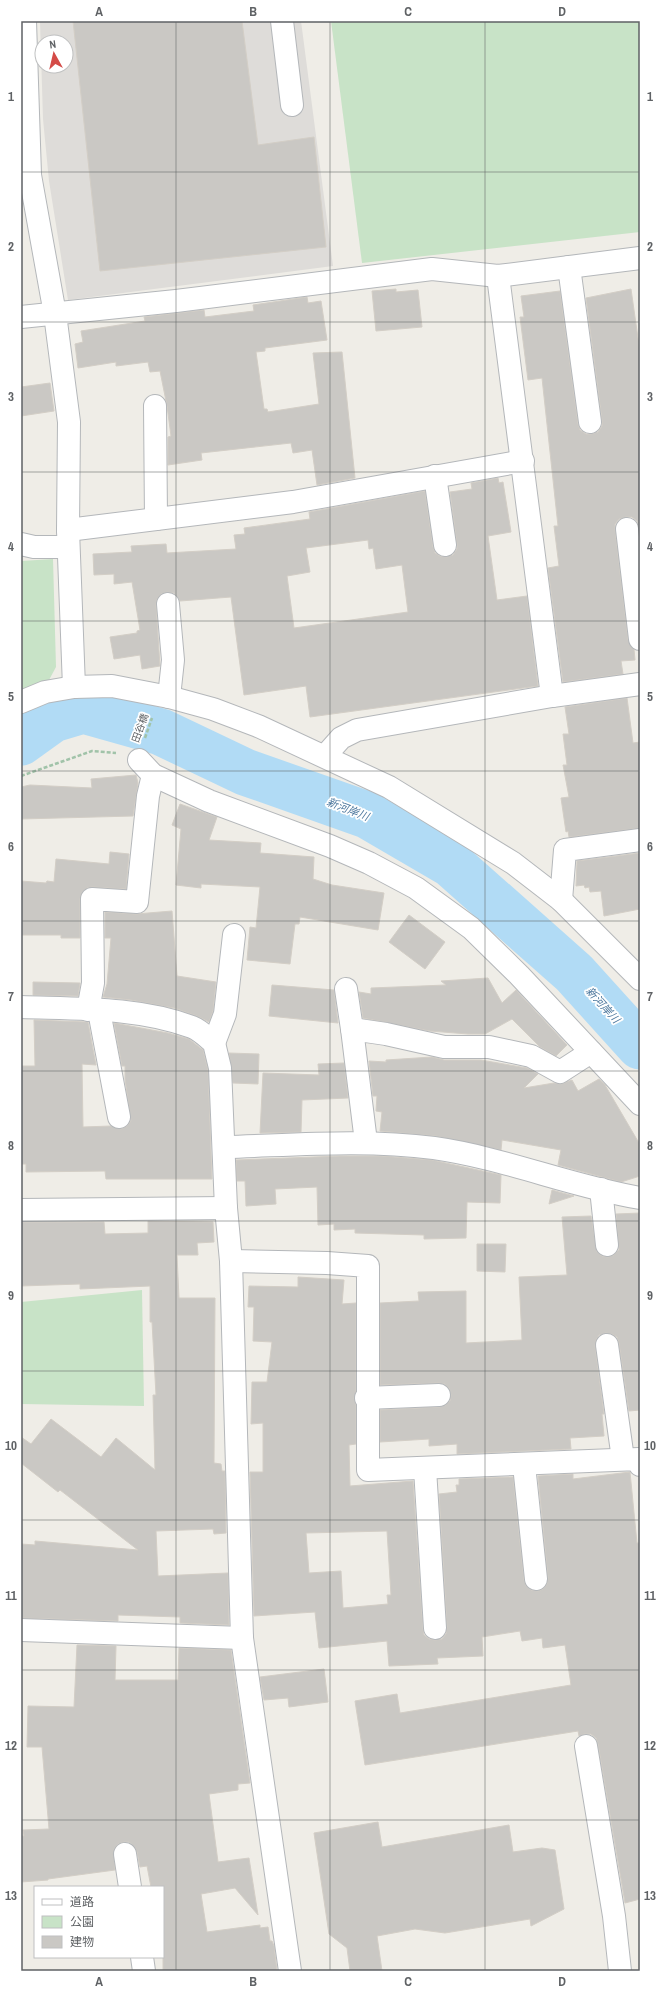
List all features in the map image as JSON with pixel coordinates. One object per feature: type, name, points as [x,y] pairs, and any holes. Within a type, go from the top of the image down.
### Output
[{"type":"street","points":[[25,21],[25,173],[56,314],[69,422],[68,538],[74,686]]},
{"type":"street","points":[[282,21],[292,105]]},
{"type":"street","points":[[24,323],[56,314],[432,269],[498,276],[640,260]]},
{"type":"street","points":[[569,267],[590,422]]},
{"type":"street","points":[[498,276],[523,461],[552,696]]},
{"type":"street","points":[[155,406],[156,519]]},
{"type":"street","points":[[21,544],[34,547],[156,519],[293,502],[523,461]]},
{"type":"street","points":[[435,476],[445,545]]},
{"type":"street","points":[[627,529],[640,638]]},
{"type":"street","points":[[168,604],[173,660],[169,697]]},
{"type":"street","points":[[325,756],[341,738],[356,730],[552,696],[640,684]]},
{"type":"street","points":[[21,702],[45,692],[74,686],[112,686],[169,697],[213,709],[258,726],[389,786],[513,863],[561,900],[639,977]]},
{"type":"street","points":[[119,1117],[93,1010],[92,899],[137,902],[148,796],[145,760]]},
{"type":"street","points":[[145,760],[208,801],[330,846],[369,863],[416,888],[471,928],[519,975],[640,1104]]},
{"type":"street","points":[[561,900],[565,850],[640,840]]},
{"type":"street","points":[[234,935],[225,1014],[214,1043],[220,1068],[225,1147],[226,1208],[231,1260],[242,1638],[290,1971]]},
{"type":"street","points":[[346,989],[366,1142]]},
{"type":"street","points":[[21,1007],[93,1010],[146,1015],[193,1028],[214,1043]]},
{"type":"street","points":[[352,1029],[386,1034],[444,1047],[488,1047],[531,1056],[560,1072],[591,1052]]},
{"type":"street","points":[[225,1147],[366,1142],[434,1148],[501,1162],[640,1198]]},
{"type":"street","points":[[601,1189],[607,1245]]},
{"type":"street","points":[[21,1210],[226,1208]]},
{"type":"street","points":[[231,1260],[327,1263],[368,1266],[366,1398],[368,1470],[636,1460],[607,1346]]},
{"type":"street","points":[[366,1398],[439,1395]]},
{"type":"street","points":[[524,1465],[536,1579]]},
{"type":"street","points":[[425,1468],[435,1628]]},
{"type":"street","points":[[21,1630],[242,1638]]},
{"type":"street","points":[[586,1746],[614,1916],[620,1971]]},
{"type":"street","points":[[125,1854],[130,1886]]},
{"type":"street","points":[[142,1958],[144,1971]]},
{"type":"path","name":"田谷橋","points":[[145,760],[153,716]]},
{"type":"path","points":[[21,776],[92,751],[111,751],[145,760]]},
{"type":"shaded area","points":[[40,21],[301,21],[333,266],[68,300],[49,181],[43,119],[42,74],[74,74],[74,34],[40,34]]},
{"type":"green space","points":[[331,21],[640,21],[640,232],[362,263]]},
{"type":"green space","points":[[53,559],[56,667],[49,680],[21,695],[21,561]]},
{"type":"green space","points":[[142,1290],[144,1406],[21,1404],[21,1302]]},
{"type":"building","points":[[73,21],[242,21],[258,145],[314,137],[326,247],[100,271]]},
{"type":"building","points":[[396,289],[396,292],[418,290],[422,327],[376,331],[372,291]]},
{"type":"building","points":[[631,289],[640,352],[640,532],[637,521],[632,517],[619,519],[615,524],[615,530],[628,640],[634,649],[635,660],[621,661],[623,674],[563,682],[548,568],[559,566],[554,526],[558,526],[542,378],[528,380],[520,317],[524,317],[521,296],[560,291],[578,424],[580,430],[586,434],[591,434],[598,432],[602,426],[602,420],[586,298]]},
{"type":"building","points":[[307,297],[308,303],[321,301],[327,340],[265,348],[265,351],[256,352],[264,409],[267,409],[268,412],[319,404],[313,353],[342,352],[355,478],[317,485],[312,450],[293,453],[291,443],[201,453],[202,460],[168,465],[168,437],[171,436],[160,371],[150,372],[148,362],[116,366],[116,362],[78,368],[75,344],[83,342],[81,331],[145,321],[144,317],[204,310],[205,317],[254,311],[253,305]]},
{"type":"building","points":[[50,383],[54,411],[21,416],[21,387]]},
{"type":"building","points":[[498,478],[499,483],[503,482],[511,532],[488,536],[497,600],[527,596],[538,686],[310,717],[306,686],[244,695],[231,597],[180,601],[174,593],[167,592],[161,594],[157,599],[156,605],[160,666],[142,669],[140,655],[114,659],[110,637],[137,633],[137,631],[140,630],[132,582],[114,584],[114,574],[94,575],[93,554],[132,552],[131,546],[166,544],[167,553],[236,549],[234,535],[245,534],[244,528],[310,519],[309,512],[425,491],[435,553],[440,556],[447,557],[453,555],[457,549],[450,492],[472,489],[471,483]],"holes":[[[368,540],[369,549],[373,548],[376,569],[402,565],[408,612],[294,628],[287,576],[310,572],[306,548]]]},
{"type":"building","points":[[627,698],[633,743],[640,742],[640,828],[569,837],[568,831],[566,832],[561,798],[569,797],[563,765],[567,765],[563,734],[569,734],[565,707]]},
{"type":"building","points":[[136,775],[138,783],[133,816],[21,819],[21,787],[30,785],[92,788],[91,779]]},
{"type":"building","points":[[180,804],[217,817],[209,840],[261,843],[260,853],[314,857],[313,879],[332,885],[384,893],[378,930],[300,917],[299,924],[295,924],[290,964],[247,960],[250,927],[256,928],[260,887],[201,884],[201,888],[176,885],[181,829],[172,825]]},
{"type":"building","points":[[110,852],[129,854],[126,889],[92,887],[87,888],[82,892],[80,899],[80,938],[61,938],[61,935],[21,935],[21,881],[46,883],[47,881],[54,882],[56,859],[109,864]]},
{"type":"building","points":[[640,853],[640,909],[604,916],[601,891],[590,892],[589,887],[585,888],[584,885],[576,886],[577,861]]},
{"type":"building","points":[[172,911],[177,976],[216,982],[213,1011],[209,1022],[174,1008],[131,1000],[103,997],[107,984],[111,938],[105,938],[105,912],[136,914]]},
{"type":"building","points":[[409,915],[445,942],[425,969],[389,942]]},
{"type":"building","points":[[488,978],[502,1003],[516,990],[567,1045],[556,1056],[540,1047],[512,1019],[485,1034],[468,1034],[430,1031],[363,1018],[359,992],[371,994],[371,988],[446,985],[441,981]]},
{"type":"building","points":[[33,982],[80,983],[78,996],[33,995]]},
{"type":"building","points":[[272,985],[334,990],[338,1023],[269,1016]]},
{"type":"building","points":[[34,1020],[88,1022],[96,1065],[82,1064],[83,1127],[111,1126],[121,1129],[127,1126],[131,1121],[125,1079],[125,1066],[122,1066],[114,1023],[168,1033],[189,1039],[203,1050],[208,1070],[212,1179],[106,1179],[105,1171],[26,1172],[26,1164],[21,1164],[21,1066],[35,1066]]},
{"type":"building","points":[[229,1053],[259,1054],[258,1084],[233,1083]]},
{"type":"building","points":[[432,1057],[444,1060],[481,1060],[527,1068],[538,1074],[524,1088],[554,1083],[561,1084],[572,1080],[578,1091],[599,1079],[605,1085],[639,1143],[640,1176],[621,1182],[558,1165],[561,1150],[502,1140],[501,1150],[436,1136],[380,1131],[382,1112],[376,1111],[377,1096],[373,1096],[369,1061],[386,1062],[386,1060]]},
{"type":"building","points":[[344,1063],[348,1098],[302,1100],[301,1132],[260,1133],[263,1073],[319,1075],[318,1064]]},
{"type":"building","points":[[381,1156],[432,1160],[501,1175],[500,1203],[467,1202],[466,1238],[424,1239],[424,1235],[355,1233],[355,1229],[334,1230],[334,1224],[318,1225],[317,1187],[275,1189],[276,1204],[246,1206],[245,1181],[237,1181],[236,1160]]},
{"type":"building","points":[[552,1190],[559,1192],[574,1196],[549,1204]]},
{"type":"building","points":[[640,1213],[640,1410],[629,1411],[619,1343],[617,1337],[606,1333],[599,1335],[595,1346],[604,1414],[602,1414],[604,1436],[570,1438],[571,1449],[457,1454],[457,1444],[429,1446],[429,1439],[380,1442],[380,1410],[440,1407],[446,1405],[450,1401],[451,1395],[449,1388],[445,1384],[439,1383],[380,1385],[380,1303],[419,1301],[418,1292],[466,1291],[466,1343],[522,1340],[519,1277],[567,1275],[562,1217],[591,1216],[597,1252],[602,1256],[608,1257],[614,1255],[619,1250],[616,1214]]},
{"type":"building","points":[[148,1221],[213,1222],[214,1242],[197,1243],[198,1255],[177,1255],[179,1298],[215,1298],[214,1463],[221,1464],[222,1471],[225,1471],[226,1533],[214,1534],[213,1529],[156,1531],[158,1576],[228,1573],[229,1625],[180,1623],[180,1617],[118,1615],[118,1621],[21,1618],[21,1544],[35,1545],[35,1541],[138,1550],[60,1490],[58,1492],[21,1463],[21,1437],[31,1444],[51,1419],[101,1457],[116,1438],[155,1470],[153,1395],[156,1395],[152,1322],[150,1322],[150,1286],[80,1289],[80,1284],[21,1286],[21,1222],[104,1222],[105,1234],[148,1233]]},
{"type":"building","points":[[477,1244],[506,1244],[505,1272],[477,1271]]},
{"type":"building","points":[[298,1277],[344,1280],[342,1304],[356,1303],[356,1392],[354,1398],[356,1405],[356,1444],[349,1445],[350,1486],[413,1481],[423,1629],[424,1635],[429,1639],[442,1639],[446,1634],[447,1627],[439,1494],[457,1492],[456,1485],[459,1485],[459,1479],[513,1477],[524,1580],[526,1586],[531,1590],[538,1591],[543,1589],[547,1584],[548,1578],[538,1476],[573,1474],[573,1479],[630,1472],[637,1543],[640,1543],[640,1899],[625,1903],[598,1744],[596,1738],[591,1734],[579,1736],[578,1731],[365,1765],[355,1701],[397,1694],[400,1713],[571,1685],[565,1645],[543,1648],[542,1638],[522,1641],[520,1631],[482,1637],[483,1656],[437,1658],[438,1664],[389,1666],[387,1641],[319,1648],[315,1612],[254,1616],[250,1472],[263,1472],[263,1423],[251,1424],[252,1382],[267,1382],[272,1342],[253,1341],[254,1307],[248,1307],[249,1286],[298,1287]],"holes":[[[387,1531],[391,1595],[387,1595],[388,1604],[343,1608],[341,1571],[309,1573],[306,1533]]]},
{"type":"building","points":[[77,1645],[116,1646],[115,1680],[178,1680],[179,1648],[231,1650],[250,1783],[238,1784],[238,1790],[209,1794],[218,1862],[249,1858],[258,1915],[235,1888],[201,1894],[207,1932],[260,1925],[260,1928],[268,1927],[270,1941],[272,1941],[274,1946],[277,1971],[163,1971],[164,1886],[151,1886],[147,1866],[140,1867],[137,1852],[134,1846],[129,1842],[118,1844],[114,1849],[115,1870],[48,1880],[21,1882],[21,1836],[24,1836],[23,1830],[49,1829],[42,1747],[27,1747],[28,1706],[74,1707]]},
{"type":"building","points":[[324,1669],[328,1702],[289,1707],[288,1698],[264,1700],[260,1677]]},
{"type":"building","points":[[378,1822],[382,1847],[509,1825],[513,1852],[542,1848],[555,1850],[564,1909],[531,1926],[530,1919],[445,1933],[415,1929],[377,1936],[382,1971],[350,1971],[347,1948],[329,1934],[314,1833]]},
{"type":"waterway","name":"新河岸川","points":[[21,742],[53,719],[83,710],[161,732],[245,772],[367,815],[451,864],[574,973],[640,1046]]}]
